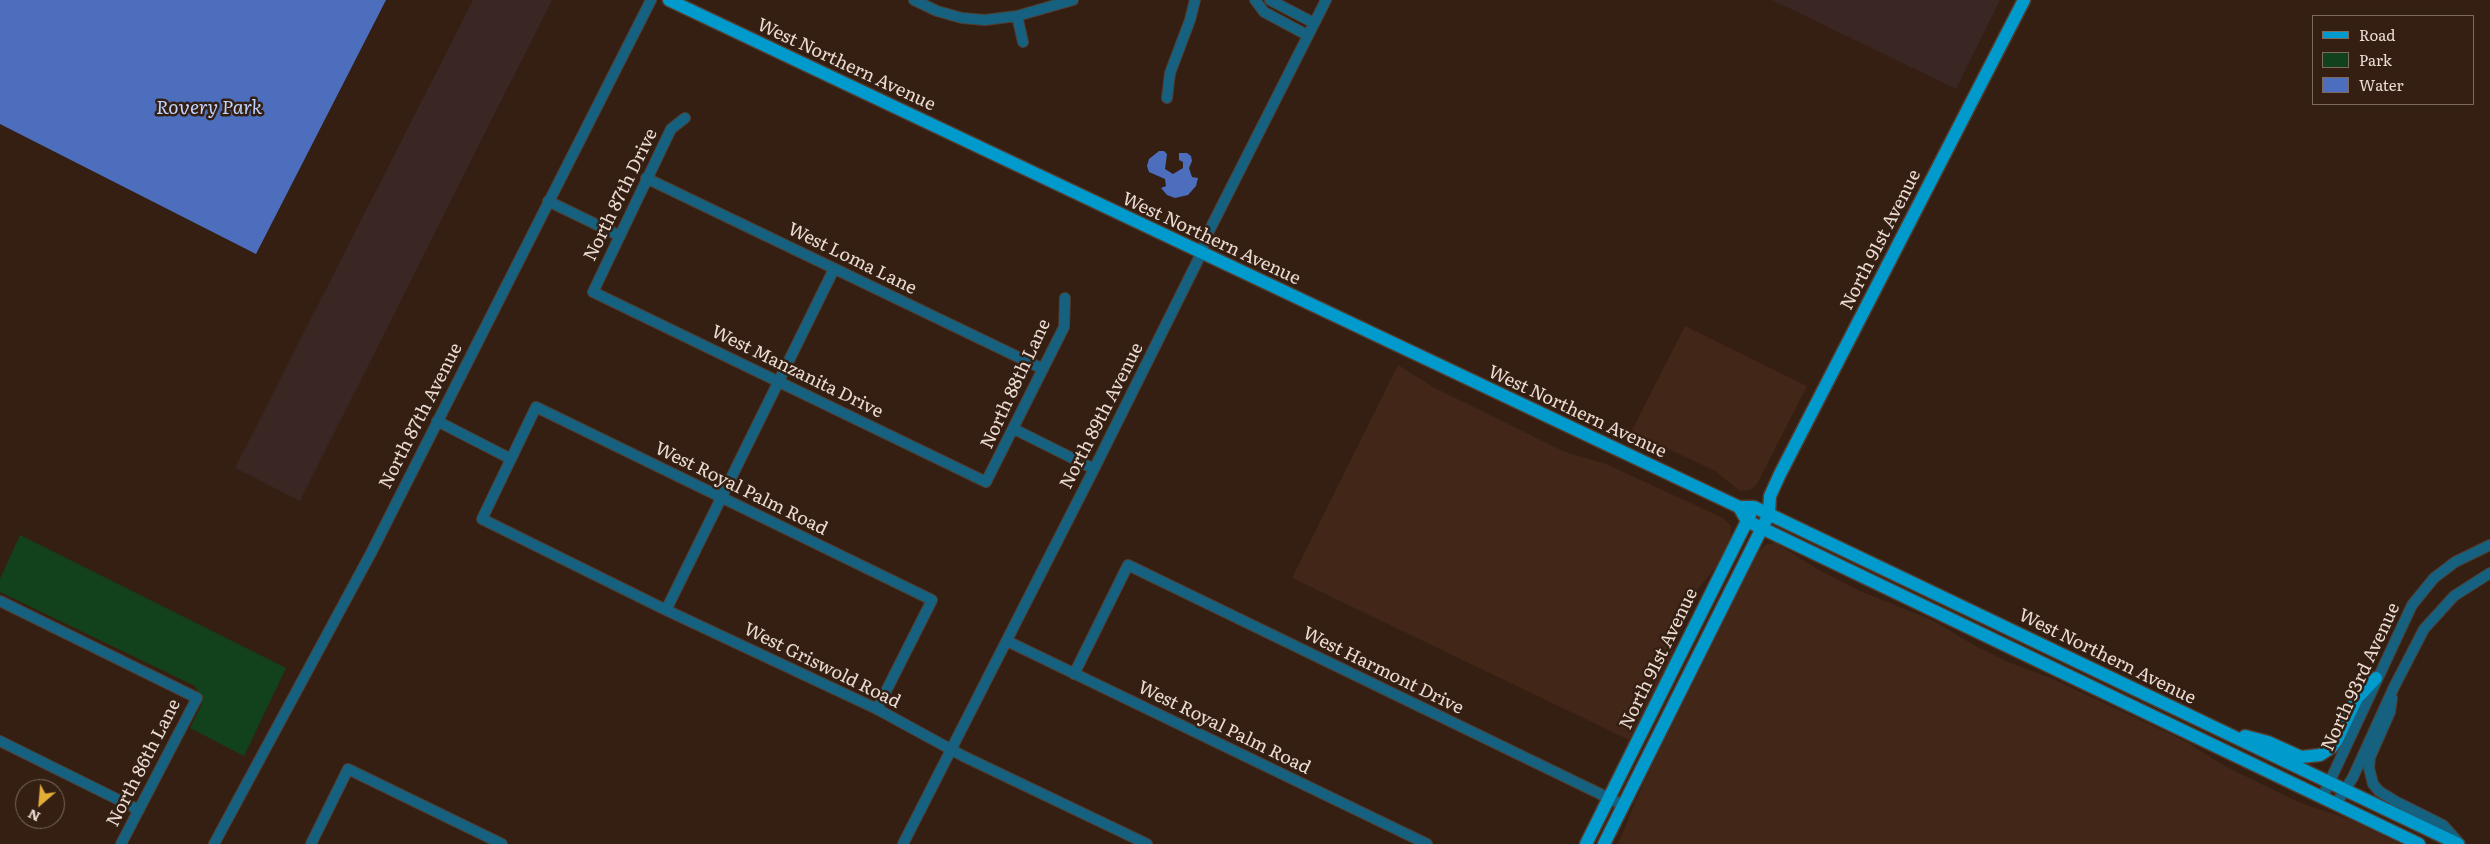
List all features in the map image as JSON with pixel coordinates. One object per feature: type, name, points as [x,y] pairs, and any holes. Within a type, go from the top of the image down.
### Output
[{"type":"main road","name":"West Northern Avenue","points":[[669,0],[1201,254],[1739,507],[1754,507],[1769,514],[2459,844]]},
{"type":"main road","name":"North 91st Avenue","points":[[1604,844],[1769,514],[1770,496],[2024,0]]},
{"type":"main road","name":"North 91st Avenue","points":[[1586,844],[1754,507],[1770,496]]},
{"type":"main road","points":[[1739,507],[1747,521]]},
{"type":"main road","name":"West Northern Avenue","points":[[1747,521],[2419,844]]},
{"type":"main road","points":[[2038,662],[2046,647]]},
{"type":"main road","points":[[1656,740],[1664,708],[1686,664],[1688,654],[1684,648]]},
{"type":"main road","points":[[2219,730],[2268,742],[2301,757],[2314,757],[2332,747],[2357,698],[2376,678]]},
{"type":"street","name":"North 87th Avenue","points":[[214,844],[371,553],[548,200],[651,0]]},
{"type":"street","points":[[914,0],[937,11],[962,18],[985,20],[1017,16],[1073,0]]},
{"type":"street","points":[[1167,98],[1170,72],[1190,20],[1195,0]]},
{"type":"street","points":[[1255,0],[1264,12],[1308,35]]},
{"type":"street","points":[[1270,0],[1314,22]]},
{"type":"street","name":"North 89th Avenue","points":[[903,844],[1094,469],[1201,254],[1207,235],[1326,0]]},
{"type":"street","points":[[1017,16],[1023,42]]},
{"type":"street","name":"North 87th Drive","points":[[593,292],[671,129],[685,118]]},
{"type":"street","name":"West Loma Lane","points":[[646,178],[1043,369]]},
{"type":"street","points":[[548,200],[620,236]]},
{"type":"street","points":[[666,610],[834,269]]},
{"type":"street","name":"West Manzanita Drive","points":[[593,292],[986,482]]},
{"type":"street","name":"North 88th Lane","points":[[986,482],[1064,326],[1065,298]]},
{"type":"street","name":"West Royal Palm Road","points":[[511,460],[536,407],[932,600],[877,709]]},
{"type":"street","points":[[437,421],[511,460]]},
{"type":"street","points":[[1014,428],[1094,469]]},
{"type":"street","name":"West Griswold Road","points":[[511,460],[482,519],[666,610],[877,709],[952,748],[963,756],[1147,844]]},
{"type":"street","name":"North 93rd Avenue","points":[[2322,798],[2405,617],[2420,593],[2434,578],[2455,562],[2490,544]]},
{"type":"street","name":"West Harmont Drive","points":[[1074,674],[1128,565],[1623,805]]},
{"type":"street","name":"North 93rd Avenue","points":[[2336,804],[2353,777],[2394,687],[2424,629],[2434,615],[2454,596],[2490,573]]},
{"type":"street","name":"North 86th Lane","points":[[0,601],[197,698],[121,844]]},
{"type":"street","name":"West Royal Palm Road","points":[[1007,641],[1427,844]]},
{"type":"street","points":[[2394,687],[2390,712],[2370,757],[2371,779],[2385,796],[2443,825],[2459,844]]},
{"type":"street","points":[[0,742],[139,810]]},
{"type":"street","points":[[311,844],[348,769],[502,844]]},
{"type":"shaded area","points":[[473,0],[552,0],[300,501],[235,468]]},
{"type":"shaded area","points":[[1772,0],[2000,0],[1956,89]]},
{"type":"shaded area","points":[[1685,326],[1807,386],[1757,484],[1750,490],[1740,491],[1715,471],[1662,446],[1628,438]]},
{"type":"shaded area","points":[[1398,365],[1435,388],[1565,452],[1606,464],[1723,518],[1731,526],[1730,539],[1719,563],[1698,589],[1682,623],[1671,657],[1629,740],[1292,578]]},
{"type":"shaded area","points":[[1776,543],[1819,570],[1858,590],[1932,620],[1974,645],[2008,662],[2051,678],[2185,741],[2223,765],[2298,802],[2349,819],[2400,844],[1618,844],[1642,786],[1759,551],[1767,544]]},
{"type":"green space","points":[[20,535],[286,668],[244,756],[190,728],[201,706],[202,699],[195,686],[0,592],[0,579]]},
{"type":"water","name":"Rovery Park","points":[[0,0],[386,0],[256,254],[0,124]]},
{"type":"water","points":[[1159,151],[1164,151],[1167,154],[1165,169],[1173,174],[1183,168],[1183,162],[1179,160],[1179,153],[1187,153],[1191,156],[1192,161],[1189,168],[1192,177],[1198,178],[1196,186],[1188,195],[1175,198],[1167,195],[1161,188],[1166,186],[1165,179],[1149,172],[1147,166],[1149,159]]}]
